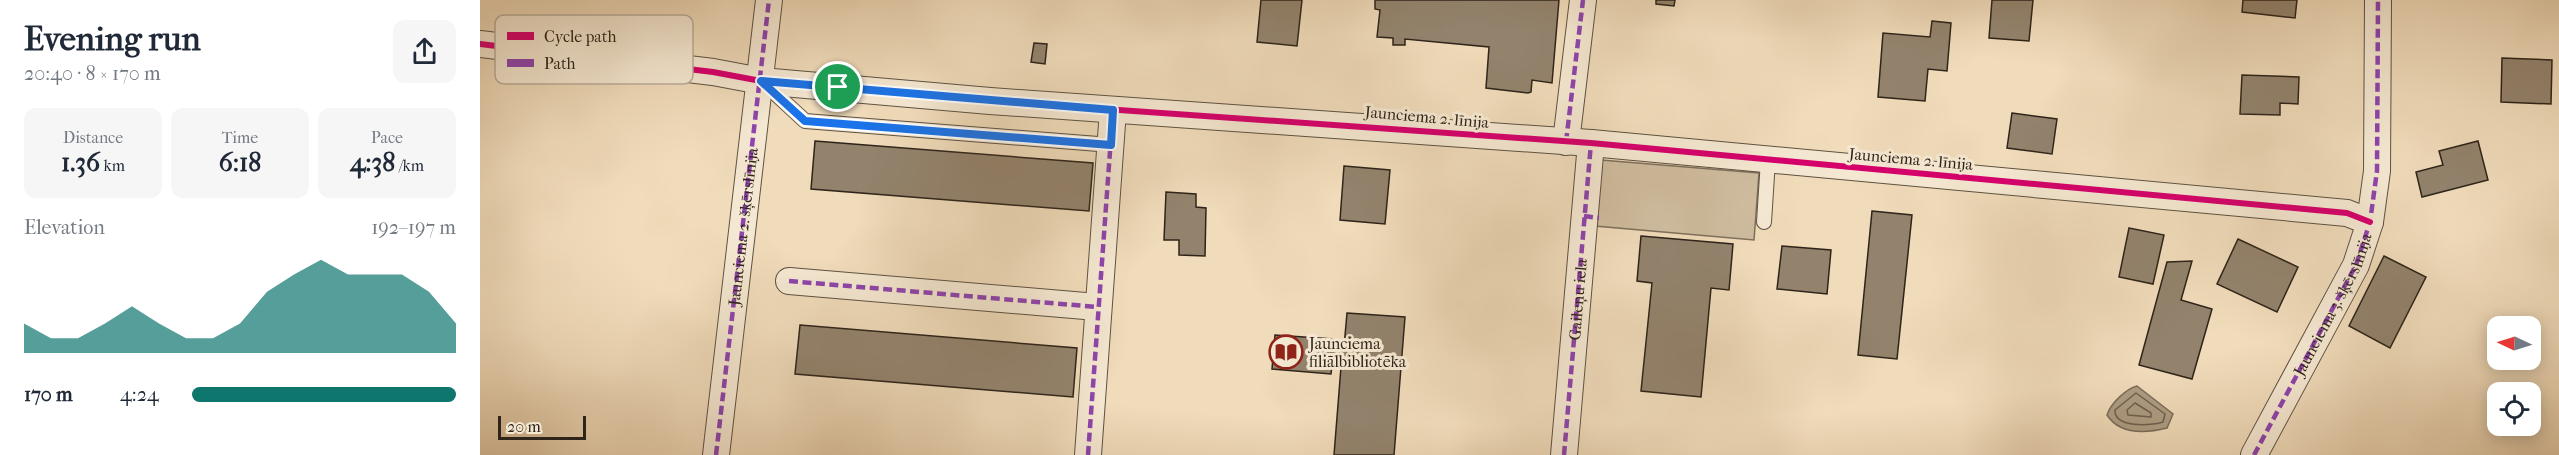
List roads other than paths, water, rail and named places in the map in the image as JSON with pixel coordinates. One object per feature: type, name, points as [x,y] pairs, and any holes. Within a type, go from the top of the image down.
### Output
[{"type":"street","name":"Jaunciema 2. šķērslīnija","points":[[716,455],[769,0]]},
{"type":"street","name":"Gaileņu iela","points":[[1563,455],[1579,142],[1583,0]]},
{"type":"street","name":"Jaunciema 3. šķērslīnija","points":[[2254,455],[2356,266],[2370,222],[2377,171],[2378,0]]},
{"type":"street","name":"Jaunciema 2. līnija","points":[[480,44],[495,46]]},
{"type":"street","name":"Jaunciema 2. līnija","points":[[693,70],[761,81],[1113,110],[1579,142],[2347,213],[2370,222]]},
{"type":"street","points":[[1088,455],[1113,110]]},
{"type":"street","points":[[789,281],[1097,307]]},
{"type":"lane","points":[[761,81],[805,121],[1111,145]]},
{"type":"lane","points":[[1764,222],[1768,160]]},
{"type":"water","points":[[2137,386],[2173,414],[2167,428],[2134,431],[2112,422],[2107,415],[2119,397]]},
{"type":"place","name":"Jaunciema filiālbibliotēka","points":[[1286,352]]}]
